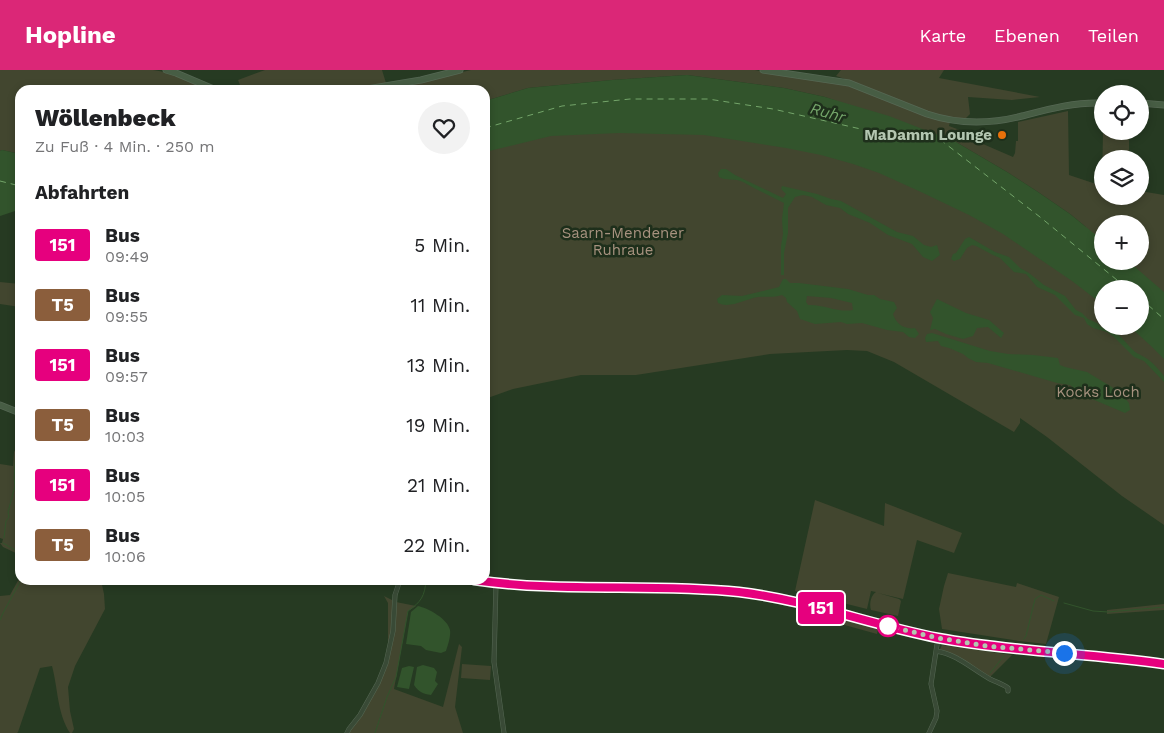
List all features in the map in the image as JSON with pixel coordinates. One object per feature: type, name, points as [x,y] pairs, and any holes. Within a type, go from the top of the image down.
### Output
[{"type":"main road","points":[[166,70],[205,85]]},
{"type":"main road","points":[[391,85],[460,70]]},
{"type":"main road","points":[[763,70],[850,83],[926,114],[958,121],[986,121],[1009,118],[1061,106],[1094,103]]},
{"type":"main road","points":[[1149,104],[1164,104]]},
{"type":"main road","points":[[0,405],[15,411]]},
{"type":"main road","points":[[490,582],[563,587],[666,587],[740,593],[802,604],[938,638],[990,646],[1164,664]]},
{"type":"street","points":[[496,583],[494,662],[504,733]]},
{"type":"street","points":[[347,733],[360,715],[378,683],[386,663],[393,631],[395,595],[398,585]]},
{"type":"street","points":[[930,733],[937,711],[931,684],[938,638]]},
{"type":"street","points":[[936,651],[957,658],[992,680],[1006,686],[1008,691]]},
{"type":"green space","points":[[0,70],[153,70],[167,73],[196,85],[15,85],[15,153],[0,151]]},
{"type":"green space","points":[[265,70],[382,70],[386,83],[371,85],[240,85],[238,80]]},
{"type":"green space","name":"Saarn-Mendener Ruhraue","points":[[471,70],[755,70],[849,86],[950,122],[949,126],[984,139],[983,144],[1013,157],[1016,141],[1018,141],[1018,122],[1068,111],[1069,175],[1094,183],[1094,205],[1149,205],[1149,192],[1164,195],[1164,525],[1122,496],[1020,418],[1020,423],[1014,432],[894,362],[867,351],[847,350],[770,354],[636,375],[581,375],[513,389],[490,397],[490,126],[714,107],[1086,227],[1038,192],[956,142],[825,97],[784,88],[687,75],[528,88],[490,99],[490,85],[406,85]]},
{"type":"green space","points":[[841,70],[944,70],[939,78],[1040,97],[1012,100],[968,97],[970,114],[965,119],[954,119],[930,113],[836,76]]},
{"type":"green space","points":[[1103,140],[1129,140],[1129,150],[1102,150]]},
{"type":"green space","points":[[0,282],[15,284],[15,306],[0,304]]},
{"type":"green space","points":[[15,450],[15,553],[3,547],[0,543],[2,543],[3,539],[0,538],[0,464],[13,466]]},
{"type":"green space","points":[[815,500],[884,526],[885,503],[962,533],[954,553],[917,540],[903,599],[878,593],[901,601],[898,616],[871,610],[871,600],[876,592],[871,591],[867,609],[795,591]]},
{"type":"green space","points":[[948,573],[1016,587],[1017,583],[1059,597],[1046,644],[942,629],[939,609]]},
{"type":"green space","points":[[16,585],[102,585],[105,609],[75,666],[68,687],[74,729],[72,733],[70,733],[63,717],[52,666],[40,668],[18,732],[0,733],[0,596],[10,595]]},
{"type":"green space","points":[[384,596],[396,602],[416,606],[408,611],[394,689],[443,707],[459,644],[462,647],[455,707],[463,733],[349,733],[376,690],[384,674],[389,657],[391,648],[388,647],[388,603]]},
{"type":"green space","points":[[1164,604],[1164,610],[1107,614],[1107,610]]},
{"type":"green space","points":[[813,611],[879,626],[877,634],[812,616]]},
{"type":"green space","points":[[942,645],[1012,655],[990,677],[953,654],[940,649]]},
{"type":"green space","points":[[462,664],[491,666],[490,680],[461,678]]},
{"type":"water","name":"Ruhr","points":[[687,75],[784,88],[825,97],[889,116],[956,142],[1038,192],[1094,234],[1094,270],[1138,270],[1164,292],[1164,359],[1139,335],[1149,335],[1149,280],[1094,280],[1094,298],[1003,234],[969,215],[879,173],[853,164],[786,148],[704,135],[619,133],[551,136],[490,151],[490,99],[528,88]]},
{"type":"water","points":[[0,151],[15,153],[15,211],[0,216]]},
{"type":"water","points":[[721,169],[726,169],[783,198],[786,194],[781,189],[782,186],[841,201],[897,232],[913,236],[924,245],[931,247],[937,245],[940,255],[932,261],[923,257],[912,244],[888,235],[870,223],[848,214],[840,208],[826,205],[812,197],[803,195],[795,197],[788,208],[784,275],[781,275],[784,203],[743,182],[719,177],[718,173]]},
{"type":"water","points":[[969,237],[995,252],[1009,257],[1020,268],[1044,285],[1065,296],[1076,310],[1094,322],[1094,328],[1087,324],[1084,318],[1075,315],[1055,295],[1037,287],[1026,274],[1014,272],[1000,258],[976,246],[972,245],[967,248],[960,259],[954,261],[951,259],[965,239]]},
{"type":"water","points":[[783,279],[786,279],[790,283],[848,289],[874,295],[880,299],[894,302],[897,308],[893,314],[896,321],[901,326],[915,328],[919,334],[915,338],[909,337],[903,332],[862,323],[815,324],[800,319],[797,311],[782,295],[758,297],[727,305],[718,303],[717,299],[722,295],[742,296],[779,287]],"holes":[[[807,296],[831,298],[852,303],[853,310],[847,311],[808,305],[806,302]]]},
{"type":"water","points":[[937,299],[966,313],[989,320],[1004,333],[1001,338],[988,327],[977,328],[973,336],[963,339],[935,329],[930,330],[933,318],[930,312]]},
{"type":"water","points":[[932,333],[990,351],[1058,358],[1060,365],[1087,372],[1120,392],[1129,403],[1130,410],[1125,413],[1085,396],[1070,385],[988,363],[976,362],[963,354],[941,346],[938,341],[926,342],[927,334]]},
{"type":"water","points":[[1111,335],[1118,335],[1135,352],[1156,366],[1164,376],[1164,382],[1144,361],[1134,357]]},
{"type":"water","points":[[418,606],[427,609],[446,622],[450,635],[446,651],[441,653],[426,650],[421,646],[406,644],[411,612]]},
{"type":"water","points":[[423,665],[434,668],[437,672],[435,681],[438,684],[431,695],[421,692],[414,685],[417,667]]},
{"type":"water","points":[[414,667],[409,689],[397,687],[402,668]]},
{"type":"waterway","points":[[15,465],[15,486]]},
{"type":"waterway","points":[[4,538],[6,521],[9,517],[8,512],[15,486]]},
{"type":"waterway","points":[[3,543],[15,550]]},
{"type":"waterway","points":[[0,620],[18,585]]},
{"type":"waterway","points":[[375,733],[396,677],[408,611],[422,598],[426,585]]},
{"type":"waterway","points":[[1024,639],[1035,599],[1041,595],[1054,601]]},
{"type":"waterway","points":[[1064,603],[1093,611],[1108,612],[1164,607]]},
{"type":"waterway","points":[[990,673],[1004,656]]},
{"type":"ferry route","points":[[490,127],[562,106],[630,99],[708,99],[773,109],[887,135],[942,141],[1117,280]]},
{"type":"ferry route","points":[[0,181],[15,185]]},
{"type":"ferry route","points":[[1149,306],[1164,319]]},
{"type":"bus line","name":"151","points":[[490,582],[534,586],[666,587],[740,593],[811,606],[938,638],[990,646],[1164,664]]},
{"type":"place","name":"MaDamm Lounge","points":[[1002,135]]},
{"type":"route","points":[[888,626],[938,638],[987,646],[1064,653]]},
{"type":"park label","name":"Kocks Loch","points":[[1098,392]]}]
